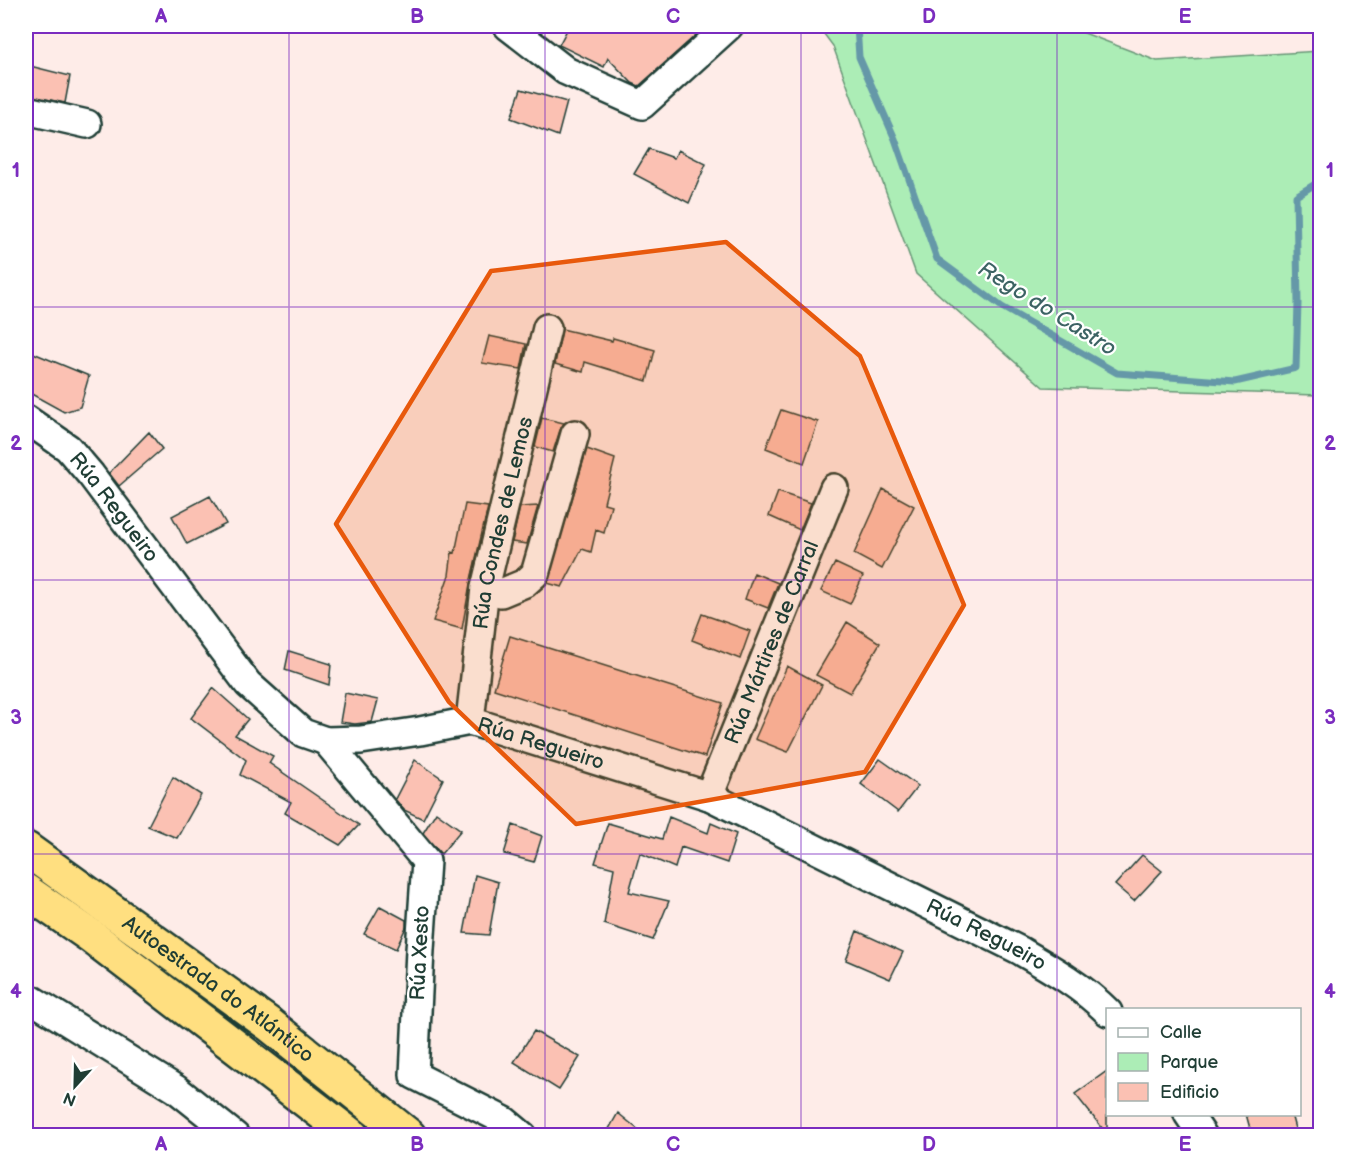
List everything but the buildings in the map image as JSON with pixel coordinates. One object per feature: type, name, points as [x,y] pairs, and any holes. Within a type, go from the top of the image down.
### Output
[{"type":"highway","name":"Autoestrada do Atlántico","points":[[26,849],[270,1025],[409,1136]]},
{"type":"highway","name":"Autoestrada do Atlántico","points":[[26,891],[91,936],[352,1136]]},
{"type":"street","points":[[508,26],[566,71],[642,105],[729,26]]},
{"type":"street","points":[[26,110],[87,124]]},
{"type":"street","name":"Rúa Condes de Lemos","points":[[470,721],[485,588],[547,328]]},
{"type":"street","name":"Rúa Regueiro","points":[[26,419],[68,448],[91,475],[248,684],[303,734],[326,741],[360,740],[470,721],[709,796],[1019,950],[1048,966],[1084,991],[1106,1011]]},
{"type":"street","points":[[485,588],[501,593],[525,583],[535,574],[575,434]]},
{"type":"street","name":"Rúa Mártires de Carral","points":[[709,796],[834,488]]},
{"type":"street","name":"Rúa Xesto","points":[[326,741],[426,861],[414,1075],[505,1121],[523,1136]]},
{"type":"street","points":[[26,996],[176,1089],[234,1136]]},
{"type":"street","points":[[1189,1116],[1203,1136]]},
{"type":"highlighted area","points":[[726,242],[860,356],[964,605],[865,772],[576,824],[449,702],[336,524],[491,271]]},
{"type":"green space","points":[[818,26],[1066,26],[1157,61],[1320,51],[1320,379],[1318,395],[1043,387],[916,274],[833,46]]},
{"type":"waterway","name":"Rego do Castro","points":[[857,26],[859,57],[895,139],[937,259],[1002,307],[1117,373],[1235,382],[1296,368],[1298,303],[1296,196],[1320,181]]}]
